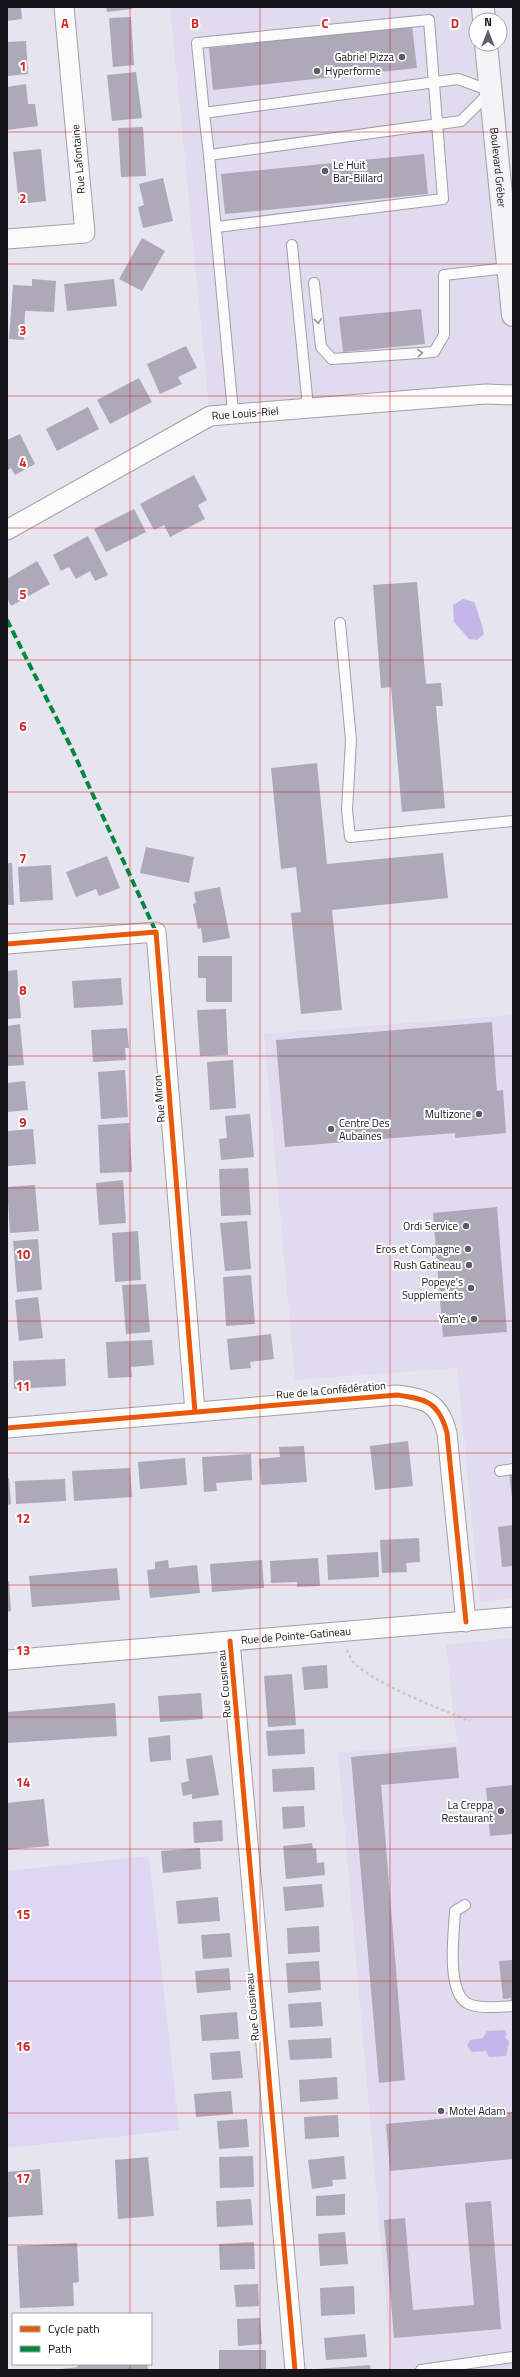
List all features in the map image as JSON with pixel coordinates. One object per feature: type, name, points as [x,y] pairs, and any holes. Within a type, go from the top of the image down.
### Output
[{"type":"main road","name":"Boulevard Gréber","points":[[487,52],[513,315]]},
{"type":"street","name":"Rue Lafontaine","points":[[7,239],[85,233],[64,7]]},
{"type":"street","name":"Rue Louis-Riel","points":[[7,530],[210,416],[233,412],[486,394],[513,395]]},
{"type":"street","name":"Rue Miron","points":[[7,944],[156,932],[195,1412]]},
{"type":"street","name":"Rue de la Confédération","points":[[7,1428],[397,1395],[417,1397],[432,1404],[443,1417],[447,1433],[466,1622]]},
{"type":"street","name":"Rue de Pointe-Gatineau","points":[[7,1660],[513,1617]]},
{"type":"street","name":"Rue Cousineau","points":[[230,1641],[295,2370]]},
{"type":"lane","points":[[216,227],[443,199],[428,20],[197,43],[233,412]]},
{"type":"lane","points":[[204,113],[458,80],[491,91],[461,121],[209,155]]},
{"type":"lane","points":[[292,245],[308,407]]},
{"type":"lane","points":[[314,283],[321,347],[332,359],[348,359],[434,352],[444,335],[444,275],[508,268]]},
{"type":"lane","points":[[340,624],[351,740],[347,810],[350,837],[513,821]]},
{"type":"lane","points":[[500,1471],[513,1469]]},
{"type":"lane","points":[[466,1905],[455,1911],[452,1963],[458,1994],[467,2004],[493,2007],[513,2006]]},
{"type":"lane","points":[[421,2370],[513,2358]]},
{"type":"path","points":[[346,1649],[354,1662],[379,1680],[431,1706],[470,1721]]},
{"type":"shaded area","points":[[170,7],[483,7],[480,12],[468,12],[468,52],[477,52],[513,317],[513,396],[210,416]]},
{"type":"shaded area","points":[[463,599],[474,602],[478,613],[484,634],[477,640],[469,639],[454,622],[453,605]]},
{"type":"shaded area","points":[[513,1015],[513,1598],[480,1602],[457,1368],[295,1380],[264,1034]]},
{"type":"shaded area","name":"Motel Adam","points":[[513,1638],[513,2370],[392,2370],[338,1753],[457,1743],[446,1645]]},
{"type":"shaded area","points":[[149,1856],[179,2130],[7,2148],[7,1871]]},
{"type":"shaded area","points":[[504,2030],[507,2034],[505,2037],[509,2042],[506,2056],[489,2057],[486,2051],[472,2052],[467,2046],[470,2040],[483,2038],[487,2031]]},
{"type":"building","points":[[7,7],[21,7],[22,19],[7,21]]},
{"type":"building","points":[[106,7],[132,7],[132,9],[107,12]]},
{"type":"building","points":[[131,17],[134,65],[113,67],[109,18]]},
{"type":"building","points":[[412,26],[417,68],[213,90],[209,48]]},
{"type":"building","points":[[26,41],[28,74],[7,76],[7,42]]},
{"type":"building","points":[[136,72],[142,118],[112,121],[107,75]]},
{"type":"building","points":[[26,84],[28,104],[35,104],[38,126],[7,130],[7,87]]},
{"type":"building","points":[[143,127],[146,176],[121,177],[118,128]]},
{"type":"building","points":[[41,149],[46,201],[19,204],[13,152]]},
{"type":"building","points":[[424,154],[428,194],[225,214],[221,174]]},
{"type":"building","points":[[163,178],[173,221],[143,228],[138,207],[144,205],[139,184]]},
{"type":"building","points":[[142,238],[165,251],[142,291],[119,279]]},
{"type":"building","points":[[32,279],[56,281],[54,312],[25,311],[24,340],[9,339],[13,285],[32,286]]},
{"type":"building","points":[[114,279],[117,306],[67,311],[64,284]]},
{"type":"building","points":[[421,309],[425,344],[343,352],[339,317]]},
{"type":"building","points":[[186,346],[197,368],[178,377],[182,384],[160,394],[147,364]]},
{"type":"building","points":[[139,378],[152,402],[110,424],[97,400]]},
{"type":"building","points":[[88,407],[99,429],[57,451],[46,429]]},
{"type":"building","points":[[20,434],[35,464],[15,475],[11,468],[7,471],[7,440]]},
{"type":"building","points":[[194,475],[207,500],[198,505],[205,519],[170,537],[164,525],[154,530],[140,504]]},
{"type":"building","points":[[134,509],[146,532],[106,552],[94,529]]},
{"type":"building","points":[[88,536],[108,575],[95,581],[90,571],[76,579],[69,567],[61,571],[53,555]]},
{"type":"building","points":[[37,561],[50,584],[11,606],[7,598],[7,579]]},
{"type":"building","points":[[417,582],[426,684],[441,683],[443,706],[436,706],[445,808],[402,812],[391,687],[381,688],[373,585]]},
{"type":"building","points":[[317,763],[327,864],[443,853],[448,898],[332,910],[342,1010],[301,1014],[291,913],[301,912],[296,867],[281,869],[271,768]]},
{"type":"building","points":[[146,847],[194,857],[189,883],[140,873]]},
{"type":"building","points":[[107,856],[120,888],[99,896],[96,889],[76,897],[66,872]]},
{"type":"building","points":[[7,863],[12,863],[14,905],[7,905]]},
{"type":"building","points":[[51,865],[53,900],[20,902],[18,867]]},
{"type":"building","points":[[220,887],[230,938],[203,943],[201,928],[198,929],[193,904],[196,903],[194,892]]},
{"type":"building","points":[[198,956],[232,956],[232,1002],[206,1002],[206,978],[198,978]]},
{"type":"building","points":[[17,970],[21,1018],[7,1019],[7,971]]},
{"type":"building","points":[[121,978],[123,1005],[74,1008],[72,981]]},
{"type":"building","points":[[226,1009],[228,1055],[200,1056],[197,1010]]},
{"type":"building","points":[[492,1022],[497,1091],[503,1090],[506,1133],[455,1138],[455,1133],[285,1147],[276,1040]]},
{"type":"building","points":[[20,1024],[24,1065],[7,1066],[7,1026]]},
{"type":"building","points":[[127,1028],[129,1048],[125,1048],[126,1060],[93,1062],[91,1030]]},
{"type":"building","points":[[233,1060],[236,1108],[210,1110],[207,1062]]},
{"type":"building","points":[[125,1070],[128,1117],[101,1119],[98,1072]]},
{"type":"building","points":[[25,1081],[28,1110],[7,1112],[7,1083]]},
{"type":"building","points":[[250,1114],[254,1157],[221,1160],[219,1139],[227,1138],[225,1116]]},
{"type":"building","points":[[129,1123],[132,1172],[100,1173],[98,1125]]},
{"type":"building","points":[[33,1129],[36,1164],[7,1166],[7,1131]]},
{"type":"building","points":[[248,1168],[251,1215],[221,1216],[219,1169]]},
{"type":"building","points":[[123,1180],[126,1223],[99,1225],[96,1183]]},
{"type":"building","points":[[35,1185],[39,1231],[10,1233],[7,1187]]},
{"type":"building","points":[[497,1207],[507,1332],[443,1337],[433,1213]]},
{"type":"building","points":[[247,1221],[251,1269],[225,1271],[220,1223]]},
{"type":"building","points":[[138,1231],[141,1280],[115,1282],[112,1233]]},
{"type":"building","points":[[38,1239],[42,1290],[17,1292],[13,1241]]},
{"type":"building","points":[[251,1275],[255,1324],[226,1326],[223,1277]]},
{"type":"building","points":[[146,1284],[150,1332],[126,1334],[122,1285]]},
{"type":"building","points":[[38,1297],[43,1338],[19,1341],[15,1300]]},
{"type":"building","points":[[271,1334],[274,1359],[250,1362],[251,1368],[230,1370],[227,1339]]},
{"type":"building","points":[[152,1340],[154,1365],[131,1367],[132,1377],[108,1378],[106,1342]]},
{"type":"building","points":[[65,1359],[66,1386],[14,1389],[13,1361]]},
{"type":"building","points":[[408,1441],[413,1486],[375,1490],[370,1446]]},
{"type":"building","points":[[304,1446],[307,1482],[261,1485],[259,1459],[280,1457],[279,1447]]},
{"type":"building","points":[[251,1454],[252,1480],[216,1483],[217,1491],[204,1492],[202,1457]]},
{"type":"building","points":[[185,1458],[187,1485],[140,1489],[138,1462]]},
{"type":"building","points":[[130,1468],[132,1497],[74,1501],[72,1471]]},
{"type":"building","points":[[513,1472],[513,1498],[512,1498],[509,1473]]},
{"type":"building","points":[[7,1478],[9,1478],[11,1504],[7,1505]]},
{"type":"building","points":[[65,1479],[66,1501],[16,1504],[15,1481]]},
{"type":"building","points":[[513,1525],[513,1566],[502,1567],[498,1527]]},
{"type":"building","points":[[419,1538],[420,1562],[406,1563],[407,1572],[382,1573],[380,1540]]},
{"type":"building","points":[[378,1552],[379,1577],[328,1580],[327,1555]]},
{"type":"building","points":[[318,1558],[320,1586],[297,1587],[297,1582],[271,1583],[270,1561]]},
{"type":"building","points":[[168,1560],[169,1568],[197,1565],[200,1593],[150,1598],[147,1570],[155,1569],[155,1562]]},
{"type":"building","points":[[262,1560],[264,1588],[212,1592],[210,1564]]},
{"type":"building","points":[[117,1568],[120,1600],[32,1607],[29,1576]]},
{"type":"building","points":[[7,1581],[9,1581],[11,1611],[7,1612]]},
{"type":"building","points":[[327,1665],[328,1688],[304,1690],[302,1667]]},
{"type":"building","points":[[292,1674],[296,1725],[268,1727],[264,1676]]},
{"type":"building","points":[[201,1693],[203,1719],[160,1722],[158,1696]]},
{"type":"building","points":[[115,1703],[117,1736],[7,1743],[7,1712]]},
{"type":"building","points":[[304,1729],[305,1754],[268,1756],[266,1731]]},
{"type":"building","points":[[170,1735],[171,1760],[150,1762],[148,1738]]},
{"type":"building","points":[[456,1747],[459,1778],[381,1785],[405,2080],[379,2083],[351,1757]]},
{"type":"building","points":[[212,1755],[219,1795],[192,1799],[192,1794],[183,1796],[181,1783],[189,1781],[186,1759]]},
{"type":"building","points":[[314,1767],[315,1790],[273,1792],[272,1769]]},
{"type":"building","name":"La Creppa Restaurant","points":[[513,1785],[513,1834],[490,1836],[486,1788]]},
{"type":"building","points":[[44,1799],[49,1846],[7,1850],[7,1803]]},
{"type":"building","points":[[304,1806],[305,1827],[283,1829],[282,1807]]},
{"type":"building","points":[[222,1820],[223,1841],[194,1843],[193,1822]]},
{"type":"building","points":[[312,1843],[313,1849],[316,1848],[317,1863],[324,1862],[325,1875],[286,1879],[283,1846]]},
{"type":"building","points":[[200,1848],[201,1869],[163,1873],[161,1851]]},
{"type":"building","points":[[322,1884],[324,1907],[285,1911],[283,1887]]},
{"type":"building","points":[[218,1897],[220,1921],[178,1924],[176,1901]]},
{"type":"building","points":[[319,1926],[320,1952],[288,1954],[287,1928]]},
{"type":"building","points":[[230,1933],[232,1957],[203,1959],[201,1935]]},
{"type":"building","points":[[513,1960],[512,2004],[511,1998],[503,1999],[499,1961]]},
{"type":"building","points":[[319,1961],[321,1990],[288,1993],[286,1963]]},
{"type":"building","points":[[229,1968],[231,1990],[197,1993],[195,1971]]},
{"type":"building","points":[[321,2002],[323,2026],[290,2028],[288,2004]]},
{"type":"building","points":[[237,2012],[239,2039],[202,2041],[200,2015]]},
{"type":"building","points":[[331,2038],[332,2058],[290,2060],[288,2040]]},
{"type":"building","points":[[240,2051],[243,2078],[212,2080],[210,2053]]},
{"type":"building","points":[[337,2077],[338,2099],[300,2102],[299,2080]]},
{"type":"building","points":[[231,2091],[233,2114],[196,2117],[194,2094]]},
{"type":"building","points":[[513,2112],[513,2159],[390,2171],[386,2124]]},
{"type":"building","points":[[338,2115],[339,2137],[305,2139],[304,2117]]},
{"type":"building","points":[[247,2119],[249,2147],[219,2149],[217,2121]]},
{"type":"building","points":[[253,2156],[254,2187],[220,2188],[219,2157]]},
{"type":"building","points":[[344,2156],[346,2179],[332,2180],[333,2186],[312,2189],[308,2160]]},
{"type":"building","points":[[148,2157],[154,2216],[118,2219],[115,2160]]},
{"type":"building","points":[[40,2169],[43,2215],[8,2217],[7,2172]]},
{"type":"building","points":[[345,2194],[345,2215],[316,2216],[316,2196]]},
{"type":"building","points":[[251,2199],[253,2225],[217,2227],[216,2201]]},
{"type":"building","points":[[491,2201],[501,2329],[394,2338],[384,2220],[405,2218],[413,2310],[474,2305],[465,2203]]},
{"type":"building","points":[[345,2232],[348,2264],[320,2266],[318,2234]]},
{"type":"building","points":[[254,2242],[255,2269],[220,2270],[219,2244]]},
{"type":"building","points":[[77,2243],[79,2282],[73,2283],[74,2306],[20,2308],[17,2246]]},
{"type":"building","points":[[258,2284],[259,2306],[236,2307],[234,2285]]},
{"type":"building","points":[[354,2286],[355,2314],[321,2316],[320,2288]]},
{"type":"building","points":[[260,2318],[262,2344],[238,2346],[237,2319]]},
{"type":"building","points":[[365,2334],[367,2357],[326,2360],[324,2338]]},
{"type":"building","points":[[219,2350],[266,2350],[266,2370],[219,2370]]},
{"type":"building","points":[[77,2365],[147,2365],[148,2370],[53,2370],[78,2367]]},
{"type":"building","points":[[370,2365],[371,2370],[316,2370],[316,2369]]},
{"type":"marked path","points":[[7,620],[70,745],[156,932]]},
{"type":"cycle path","points":[[7,944],[156,932],[195,1412]]},
{"type":"cycle path","points":[[7,1428],[397,1395],[416,1398],[430,1404],[435,1408],[444,1423],[447,1433],[466,1622]]},
{"type":"cycle path","points":[[230,1641],[295,2370]]},
{"type":"place","name":"Gabriel Pizza","points":[[402,57]]},
{"type":"place","name":"Hyperforme","points":[[317,71]]},
{"type":"place","name":"Le Huit Bar-Billard","points":[[325,171]]},
{"type":"place","name":"Multizone","points":[[479,1114]]},
{"type":"place","name":"Centre Des Aubaines","points":[[331,1129]]},
{"type":"place","name":"Ordi Service","points":[[466,1226]]},
{"type":"place","name":"Eros et Compagne","points":[[468,1249]]},
{"type":"place","name":"Rush Gatineau","points":[[469,1265]]},
{"type":"place","name":"Popeye's Supplements","points":[[471,1288]]},
{"type":"place","name":"Yam'e","points":[[474,1319]]},
{"type":"place","name":"La Creppa Restaurant","points":[[501,1811]]},
{"type":"place","name":"Motel Adam","points":[[441,2111]]}]
